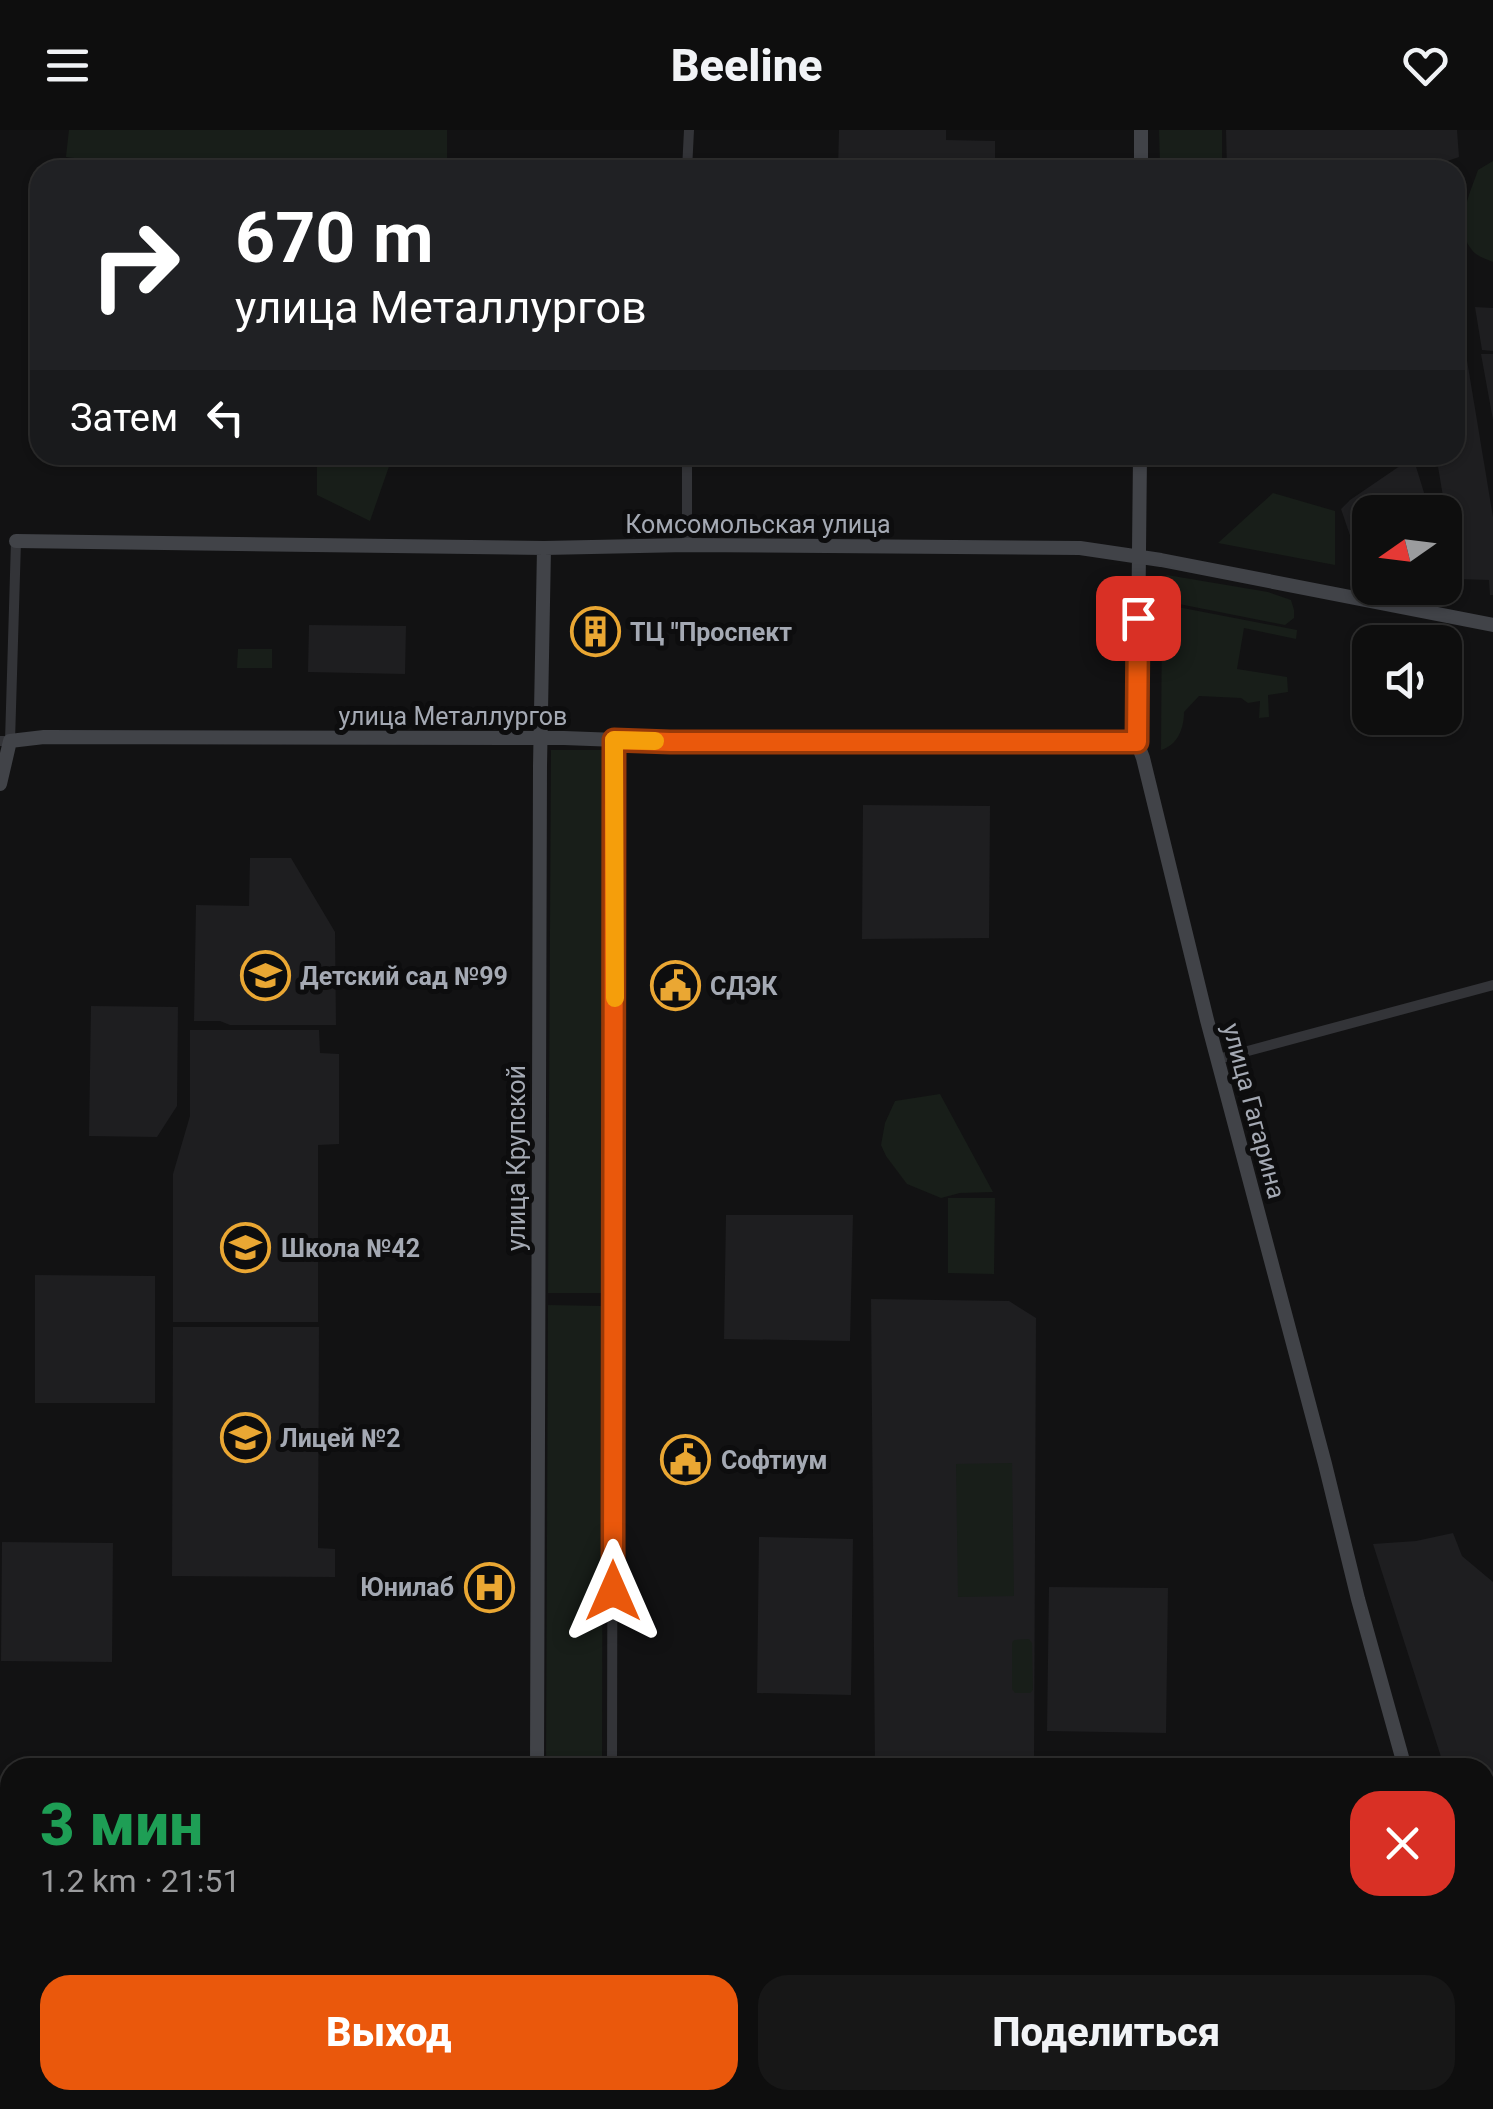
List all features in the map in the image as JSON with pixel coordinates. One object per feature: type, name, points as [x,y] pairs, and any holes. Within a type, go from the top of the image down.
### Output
[{"type":"street","points":[[687,160],[688,130]]},
{"type":"street","points":[[1141,160],[1142,131]]},
{"type":"street","points":[[687,465],[687,545]]},
{"type":"street","name":"улица Гагарина","points":[[1140,465],[1137,742],[1402,1758]]},
{"type":"street","points":[[0,784],[16,541]]},
{"type":"street","name":"Комсомольская улица","points":[[16,541],[544,548],[1080,548],[1493,625]]},
{"type":"street","name":"улица Крупской","points":[[537,1758],[544,548]]},
{"type":"street","name":"улица Металлургов","points":[[5,741],[44,737],[1137,742]]},
{"type":"street","points":[[612,1758],[614,740]]},
{"type":"street","points":[[1218,1059],[1493,985]]},
{"type":"shaded area","points":[[69,130],[447,130],[447,160],[66,157]]},
{"type":"shaded area","points":[[839,130],[946,130],[946,140],[995,141],[995,159],[1027,159],[1027,160],[838,160]]},
{"type":"shaded area","points":[[1159,130],[1222,130],[1222,160],[1160,160]]},
{"type":"shaded area","points":[[1226,130],[1457,130],[1459,157],[1450,160],[1227,160]]},
{"type":"shaded area","points":[[1493,161],[1493,262],[1472,250],[1465,236],[1465,213],[1478,170]]},
{"type":"shaded area","points":[[1475,307],[1493,308],[1493,351],[1482,350]]},
{"type":"shaded area","points":[[1465,348],[1493,517],[1493,595],[1489,580],[1462,579],[1462,495],[1443,495],[1438,465],[1465,465]]},
{"type":"shaded area","points":[[1481,354],[1493,354],[1493,420]]},
{"type":"shaded area","points":[[317,465],[390,465],[370,521],[317,495]]},
{"type":"shaded area","points":[[1401,465],[1415,465],[1425,495],[1357,495]]},
{"type":"shaded area","points":[[1273,493],[1335,511],[1335,565],[1218,543]]},
{"type":"shaded area","points":[[1352,499],[1352,541],[1341,509]]},
{"type":"shaded area","points":[[1167,575],[1268,592],[1291,600],[1294,618],[1285,625],[1164,601],[1162,579]]},
{"type":"shaded area","points":[[1162,604],[1297,630],[1296,639],[1244,628],[1237,669],[1287,677],[1288,692],[1268,695],[1269,717],[1259,718],[1260,701],[1199,696],[1184,712],[1176,740],[1161,750]]},
{"type":"shaded area","points":[[309,625],[406,626],[405,674],[308,672]]},
{"type":"shaded area","points":[[238,649],[272,649],[272,668],[237,668]]},
{"type":"shaded area","points":[[551,750],[606,750],[604,1293],[548,1293]]},
{"type":"shaded area","points":[[863,805],[990,806],[989,938],[862,939]]},
{"type":"shaded area","name":"Детский сад №99","points":[[250,858],[291,858],[335,932],[336,1025],[194,1021],[196,905],[249,906]]},
{"type":"shaded area","points":[[91,1006],[178,1007],[177,1106],[157,1137],[89,1136]]},
{"type":"shaded area","name":"Школа №42","points":[[190,1030],[319,1030],[320,1053],[339,1054],[339,1144],[318,1145],[318,1322],[173,1322],[173,1174],[190,1116]]},
{"type":"shaded area","points":[[940,1094],[993,1192],[941,1198],[907,1184],[886,1156],[881,1145],[895,1101]]},
{"type":"shaded area","points":[[948,1198],[995,1198],[994,1274],[948,1273]]},
{"type":"shaded area","points":[[726,1215],[853,1215],[850,1341],[724,1339]]},
{"type":"shaded area","points":[[35,1275],[155,1276],[155,1403],[35,1403]]},
{"type":"shaded area","points":[[871,1299],[1009,1301],[1036,1318],[1034,1758],[875,1758]]},
{"type":"shaded area","points":[[548,1305],[603,1306],[602,1758],[546,1758]]},
{"type":"shaded area","name":"Лицей №2","points":[[173,1327],[319,1327],[318,1548],[335,1549],[335,1577],[172,1576]]},
{"type":"shaded area","points":[[1012,1463],[1014,1596],[958,1597],[956,1464]]},
{"type":"shaded area","points":[[1453,1533],[1462,1556],[1493,1582],[1493,1758],[1441,1758],[1373,1544]]},
{"type":"shaded area","points":[[759,1537],[853,1539],[851,1695],[757,1693]]},
{"type":"shaded area","points":[[2,1542],[113,1543],[112,1662],[1,1661]]},
{"type":"shaded area","points":[[1049,1587],[1168,1588],[1166,1733],[1047,1731]]},
{"type":"shaded area","points":[[1029,1639],[1033,1690],[1015,1693],[1012,1643]]},
{"type":"slow traffic","points":[[615,998],[614,740],[655,741]]},
{"type":"place","name":"ТЦ \"Проспект","points":[[595,632]]},
{"type":"place","name":"Детский сад №99","points":[[265,976]]},
{"type":"place","name":"СДЭК","points":[[675,986]]},
{"type":"place","name":"Школа №42","points":[[246,1248]]},
{"type":"place","name":"Лицей №2","points":[[245,1438]]},
{"type":"place","name":"Софтиум","points":[[686,1460]]},
{"type":"place","name":"Юнилаб","points":[[489,1587]]},
{"type":"route","points":[[613,1591],[614,740],[1137,742],[1138,618]]}]
